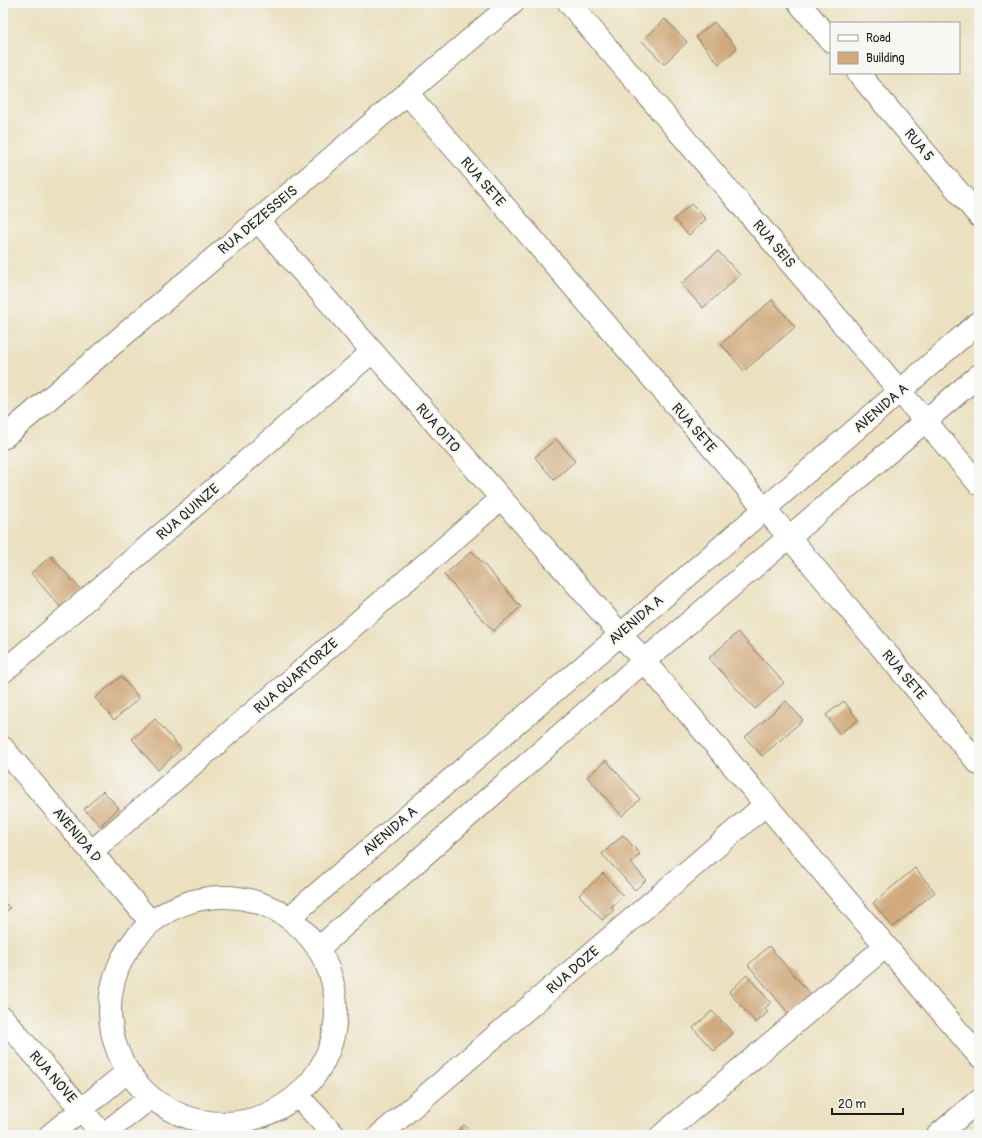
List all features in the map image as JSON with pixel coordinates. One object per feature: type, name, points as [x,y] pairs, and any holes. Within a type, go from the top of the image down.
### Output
[{"type":"street","name":"RUA DEZESSEIS","points":[[3,438],[513,3]]},
{"type":"street","name":"RUA SEIS","points":[[569,3],[899,392],[979,484]]},
{"type":"street","points":[[799,3],[830,39]]},
{"type":"street","name":"RUA 5","points":[[859,74],[979,216]]},
{"type":"street","name":"RUA SETE","points":[[407,93],[789,537],[979,764]]},
{"type":"street","name":"RUA OITO","points":[[257,220],[501,500],[644,661],[979,1056]]},
{"type":"street","name":"AVENIDA A","points":[[291,916],[620,635],[979,322]]},
{"type":"street","name":"RUA QUINZE","points":[[3,672],[372,352]]},
{"type":"street","points":[[320,947],[644,661],[979,375]]},
{"type":"street","name":"RUA QUARTORZE","points":[[91,852],[501,500]]},
{"type":"street","name":"AVENIDA D","points":[[3,748],[150,921]]},
{"type":"street","name":"RUA DOZE","points":[[380,1135],[766,804]]},
{"type":"street","points":[[209,897],[240,898],[291,916],[320,947],[334,990],[335,1028],[322,1065],[298,1096],[271,1113],[240,1123],[208,1123],[177,1114],[150,1098],[138,1086],[128,1072],[115,1048],[110,1027],[110,992],[117,966],[131,941],[150,921],[178,905],[209,897]]},
{"type":"street","points":[[662,1135],[886,946]]},
{"type":"street","name":"RUA NOVE","points":[[3,1018],[103,1135]]},
{"type":"street","points":[[50,1135],[128,1072]]},
{"type":"street","points":[[298,1096],[334,1135]]},
{"type":"street","points":[[103,1135],[150,1098]]},
{"type":"street","points":[[938,1135],[979,1100]]},
{"type":"building","points":[[665,19],[687,42],[664,64],[642,41]]},
{"type":"building","points":[[714,22],[737,48],[719,64],[696,37]]},
{"type":"building","points":[[691,204],[706,219],[689,235],[674,219]]},
{"type":"building","points":[[718,251],[740,275],[703,308],[681,284]]},
{"type":"building","points":[[772,300],[795,327],[744,371],[721,344]]},
{"type":"building","points":[[556,439],[575,461],[554,480],[535,457]]},
{"type":"building","points":[[472,551],[521,607],[493,631],[444,575]]},
{"type":"building","points":[[51,556],[81,590],[61,608],[31,573]]},
{"type":"building","points":[[738,632],[784,683],[755,709],[709,658]]},
{"type":"building","points":[[121,676],[139,698],[114,720],[95,698]]},
{"type":"building","points":[[786,701],[803,720],[762,756],[745,737]]},
{"type":"building","points":[[844,701],[858,720],[839,734],[826,715]]},
{"type":"building","points":[[155,719],[181,749],[158,770],[132,739]]},
{"type":"building","points":[[606,760],[640,799],[622,816],[587,777]]},
{"type":"building","points":[[103,791],[119,808],[100,826],[84,809]]},
{"type":"building","points":[[623,835],[640,854],[631,863],[646,880],[635,890],[602,854]]},
{"type":"building","points":[[915,868],[935,892],[893,927],[873,903]]},
{"type":"building","points":[[603,873],[623,896],[611,907],[614,910],[602,920],[579,895]]},
{"type":"building","points":[[3,901],[10,908],[3,915]]},
{"type":"building","points":[[769,946],[811,995],[789,1014],[748,965]]},
{"type":"building","points":[[747,975],[771,1003],[765,1008],[768,1012],[756,1023],[729,992]]},
{"type":"building","points":[[712,1011],[733,1033],[714,1051],[693,1028]]},
{"type":"building","points":[[464,1125],[473,1135],[453,1135]]}]
